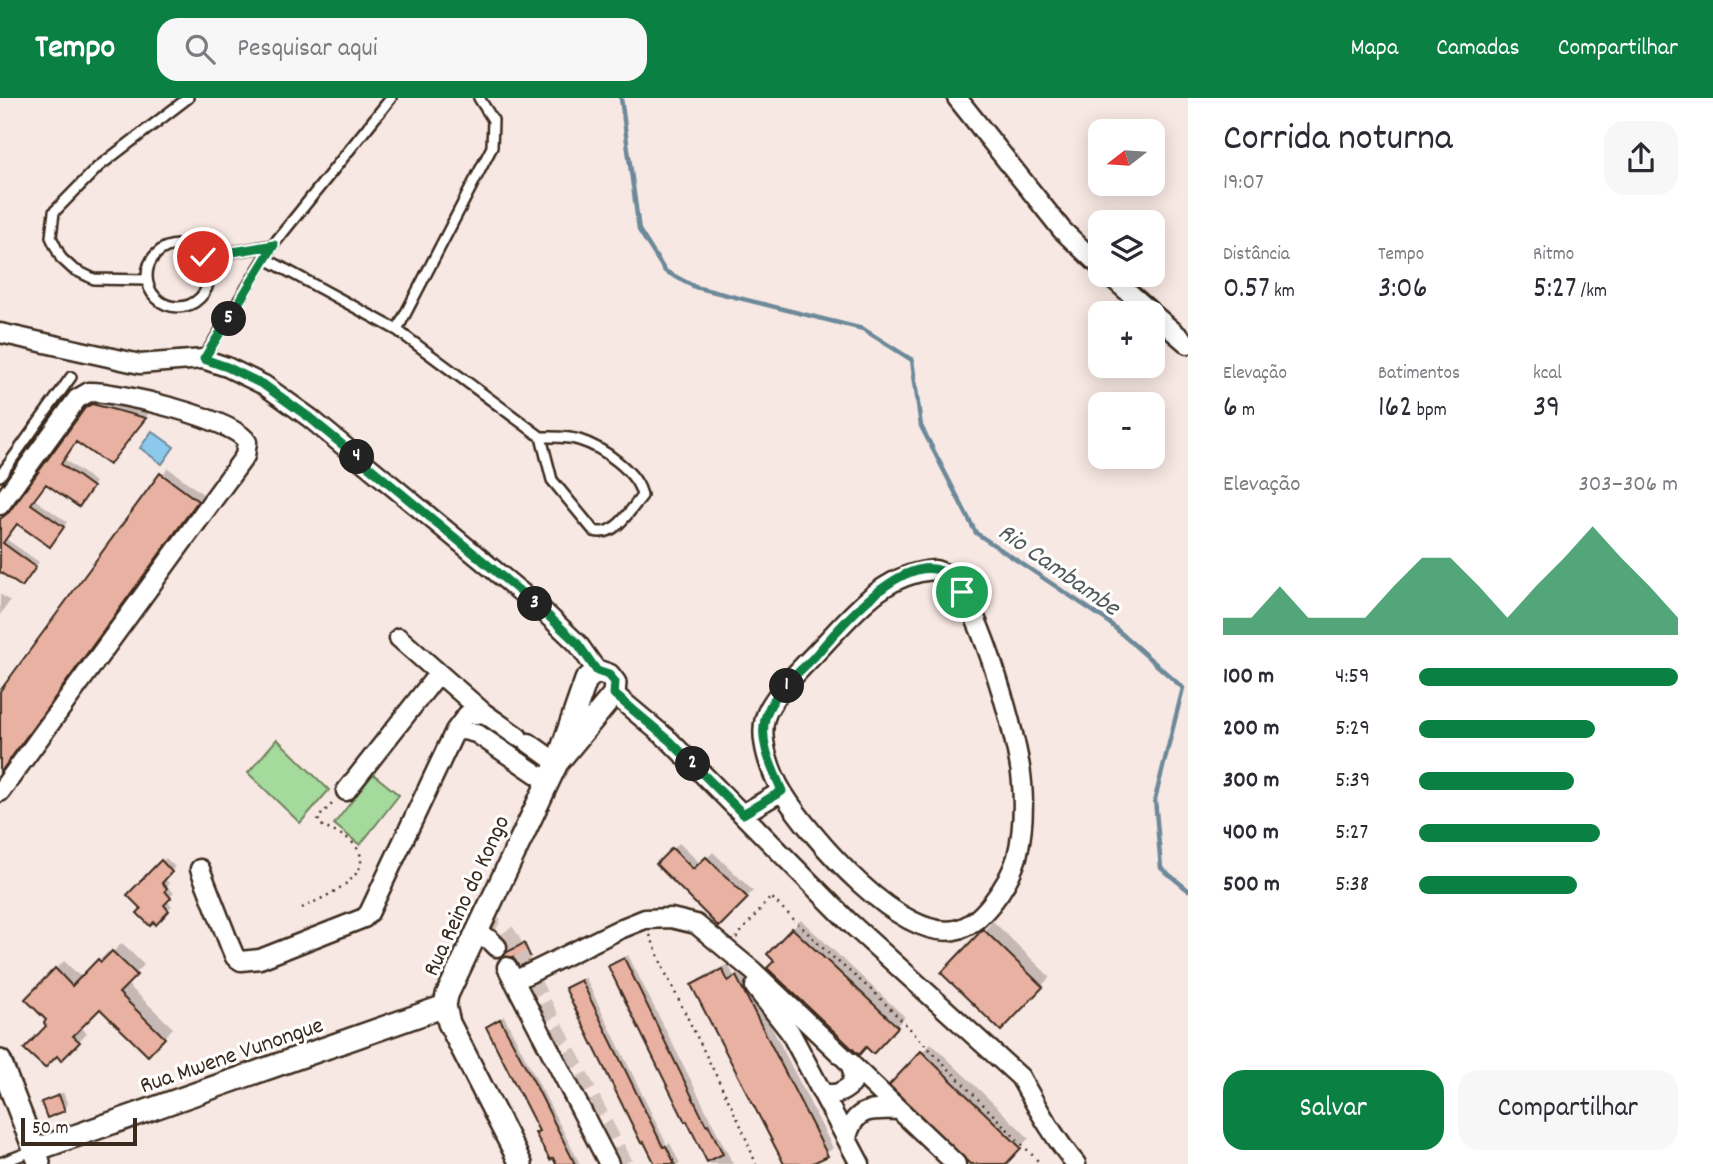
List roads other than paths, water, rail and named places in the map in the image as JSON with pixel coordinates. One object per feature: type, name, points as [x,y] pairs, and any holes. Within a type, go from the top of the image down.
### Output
[{"type":"street","points":[[957,98],[1062,230],[1088,255]]},
{"type":"street","points":[[1123,287],[1138,301]]},
{"type":"street","points":[[1165,324],[1188,344]]},
{"type":"street","points":[[0,332],[140,364],[204,359],[264,385],[310,418],[540,608],[578,644],[597,671],[609,675],[615,682],[614,694],[670,741],[849,922],[1020,1077],[1038,1110],[1076,1164]]},
{"type":"street","points":[[0,505],[77,399],[89,392],[166,405],[229,427],[240,433],[247,442],[245,456],[0,792]]},
{"type":"street","points":[[935,570],[951,577],[962,592],[985,643],[1013,734],[1022,780],[1023,821],[1016,859],[1003,889],[978,919],[958,929],[929,928],[901,915],[872,895],[814,837],[782,791],[763,736],[765,717],[774,701],[845,622],[876,593],[898,578],[915,571],[935,570]]},
{"type":"street","points":[[399,638],[484,713],[520,738],[552,772]]},
{"type":"street","name":"Rua Reino do Kongo","points":[[521,1164],[457,1040],[445,1006],[447,995],[473,936],[552,772],[586,680],[597,671]]},
{"type":"street","points":[[346,791],[438,674]]},
{"type":"street","name":"Rua Reino do Kongo","points":[[552,772],[614,694]]},
{"type":"street","points":[[200,869],[235,957],[241,961],[260,959],[364,918],[369,913],[455,731],[467,715],[484,713]]},
{"type":"street","points":[[455,731],[476,733],[503,753],[552,772]]},
{"type":"street","points":[[503,753],[503,747],[520,738]]},
{"type":"street","points":[[743,814],[782,791]]},
{"type":"street","points":[[514,980],[608,934],[646,919],[671,918],[696,925],[726,948],[956,1164]]},
{"type":"street","points":[[514,980],[544,977],[648,930],[668,927],[691,933],[748,980],[770,1004],[790,1032],[860,1164]]},
{"type":"street","points":[[473,936],[489,939],[497,947]]},
{"type":"street","points":[[514,980],[609,1164]]},
{"type":"street","name":"Rua Mwene Vunongue","points":[[37,1157],[445,1006]]},
{"type":"street","points":[[0,1060],[37,1157]]},
{"type":"street","points":[[822,1093],[832,1095],[843,1092],[852,1084],[850,1062]]},
{"type":"street","points":[[847,1138],[854,1119],[864,1112],[873,1109],[899,1110]]},
{"type":"lane","points":[[147,280],[94,279],[73,270],[61,258],[51,237],[54,212],[98,167],[188,98]]},
{"type":"lane","points":[[204,359],[274,245],[391,98]]},
{"type":"lane","points":[[397,330],[492,147],[493,120],[480,98]]},
{"type":"lane","points":[[203,257],[274,245]]},
{"type":"lane","points":[[185,246],[203,257],[210,278],[202,297],[193,304],[183,307],[163,304],[150,290],[147,280],[151,261],[165,248],[185,246]]},
{"type":"lane","points":[[266,259],[397,330],[541,437],[581,440],[613,458],[632,476],[640,487],[642,496],[611,531],[594,531],[552,480],[541,437]]},
{"type":"lane","points":[[0,476],[71,377]]},
{"type":"lane","points":[[0,1163],[37,1157]]},
{"type":"water","points":[[152,431],[174,447],[162,464],[140,448]]},
{"type":"waterway","name":"Rio Cambambe","points":[[621,98],[639,230],[665,271],[695,287],[863,329],[912,360],[921,426],[976,533],[1106,620],[1183,688],[1155,799],[1161,868],[1188,890]]},
{"type":"tunnel","points":[[481,920],[504,930],[510,939],[624,1164]]}]
